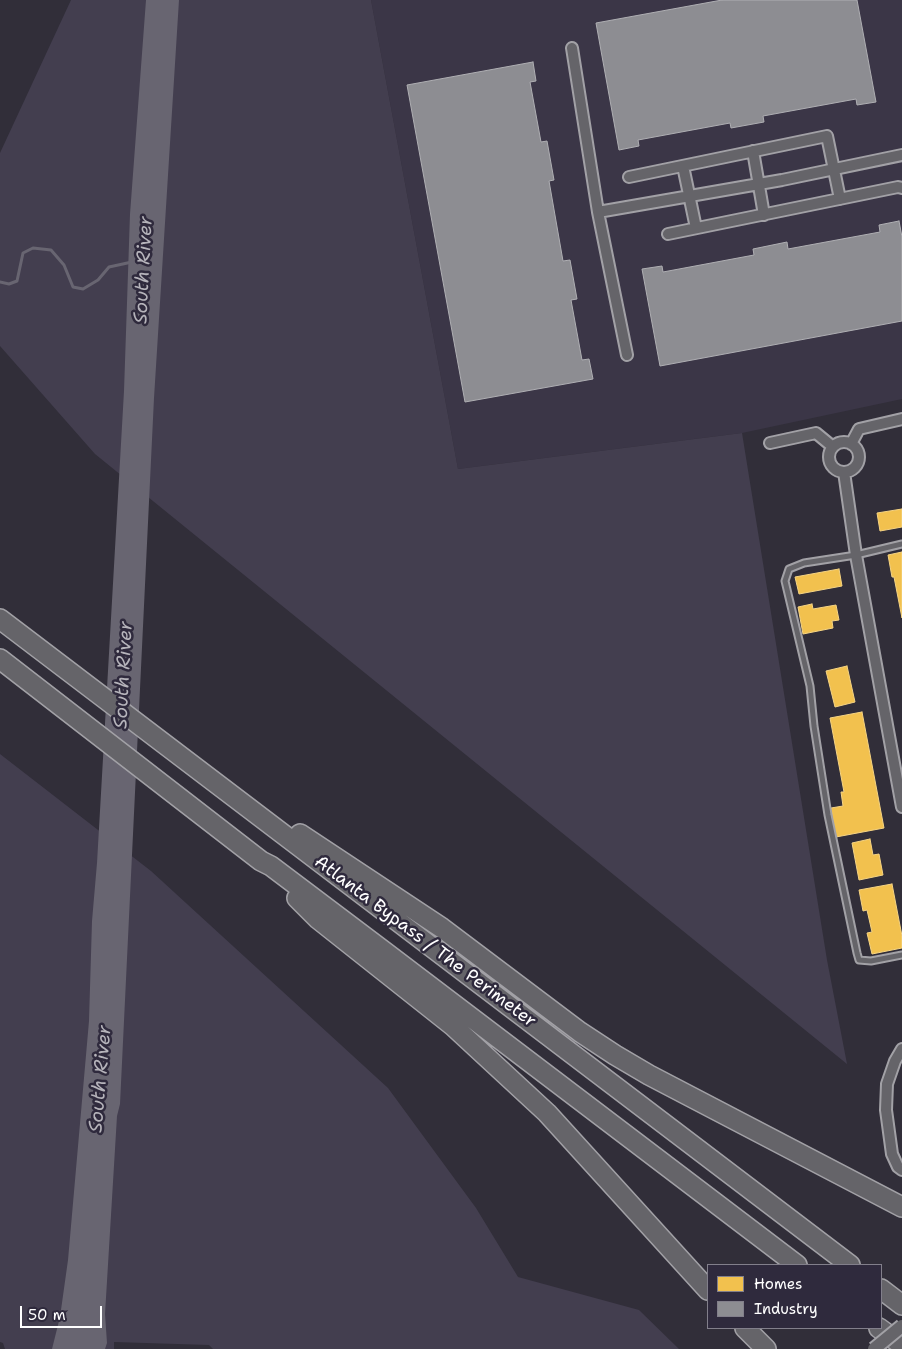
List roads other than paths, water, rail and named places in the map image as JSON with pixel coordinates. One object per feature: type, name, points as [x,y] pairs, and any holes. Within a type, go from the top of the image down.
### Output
[{"type":"highway","name":"Atlanta Bypass / The Perimeter","points":[[0,619],[849,1264]]},
{"type":"highway","name":"Atlanta Bypass / The Perimeter","points":[[0,660],[261,861],[271,866],[378,946],[796,1264]]},
{"type":"highway","points":[[158,739],[442,928],[580,1032],[615,1055],[649,1075],[902,1207]]},
{"type":"highway","points":[[261,861],[318,919],[452,1026],[540,1107],[707,1289]]},
{"type":"highway","points":[[882,1290],[902,1305]]},
{"type":"highway","points":[[746,1329],[766,1349]]},
{"type":"highway","points":[[880,1329],[902,1345]]},
{"type":"street","points":[[572,48],[598,212],[627,355]]},
{"type":"street","points":[[629,177],[828,136],[840,199]]},
{"type":"street","points":[[753,151],[764,215]]},
{"type":"street","points":[[598,212],[834,170],[902,155]]},
{"type":"street","points":[[683,166],[696,228]]},
{"type":"street","points":[[668,234],[898,187],[902,188]]},
{"type":"street","points":[[851,444],[859,429],[902,419]]},
{"type":"street","points":[[770,443],[816,433],[833,447]]},
{"type":"street","points":[[841,443],[851,444],[857,452],[858,461],[853,469],[839,472],[831,466],[829,456],[833,447],[841,443]]},
{"type":"street","points":[[844,472],[856,555],[902,807]]},
{"type":"street","points":[[902,1049],[895,1061],[887,1084],[886,1110],[892,1154],[898,1168],[902,1170]]},
{"type":"street","points":[[874,1349],[902,1326]]},
{"type":"lane","points":[[902,544],[856,555],[804,563],[789,569],[785,581],[810,686],[814,726],[828,815],[856,953],[859,960],[871,961],[902,955]]},
{"type":"water","name":"South River","points":[[146,0],[179,0],[154,398],[120,1104],[117,1116],[105,1314],[107,1343],[105,1349],[52,1349],[60,1317],[68,1260],[89,1021],[92,921],[124,391],[130,214]]},
{"type":"waterway","points":[[0,282],[9,284],[17,281],[23,253],[33,248],[51,250],[64,265],[73,287],[83,289],[98,280],[109,267],[132,262]]}]
